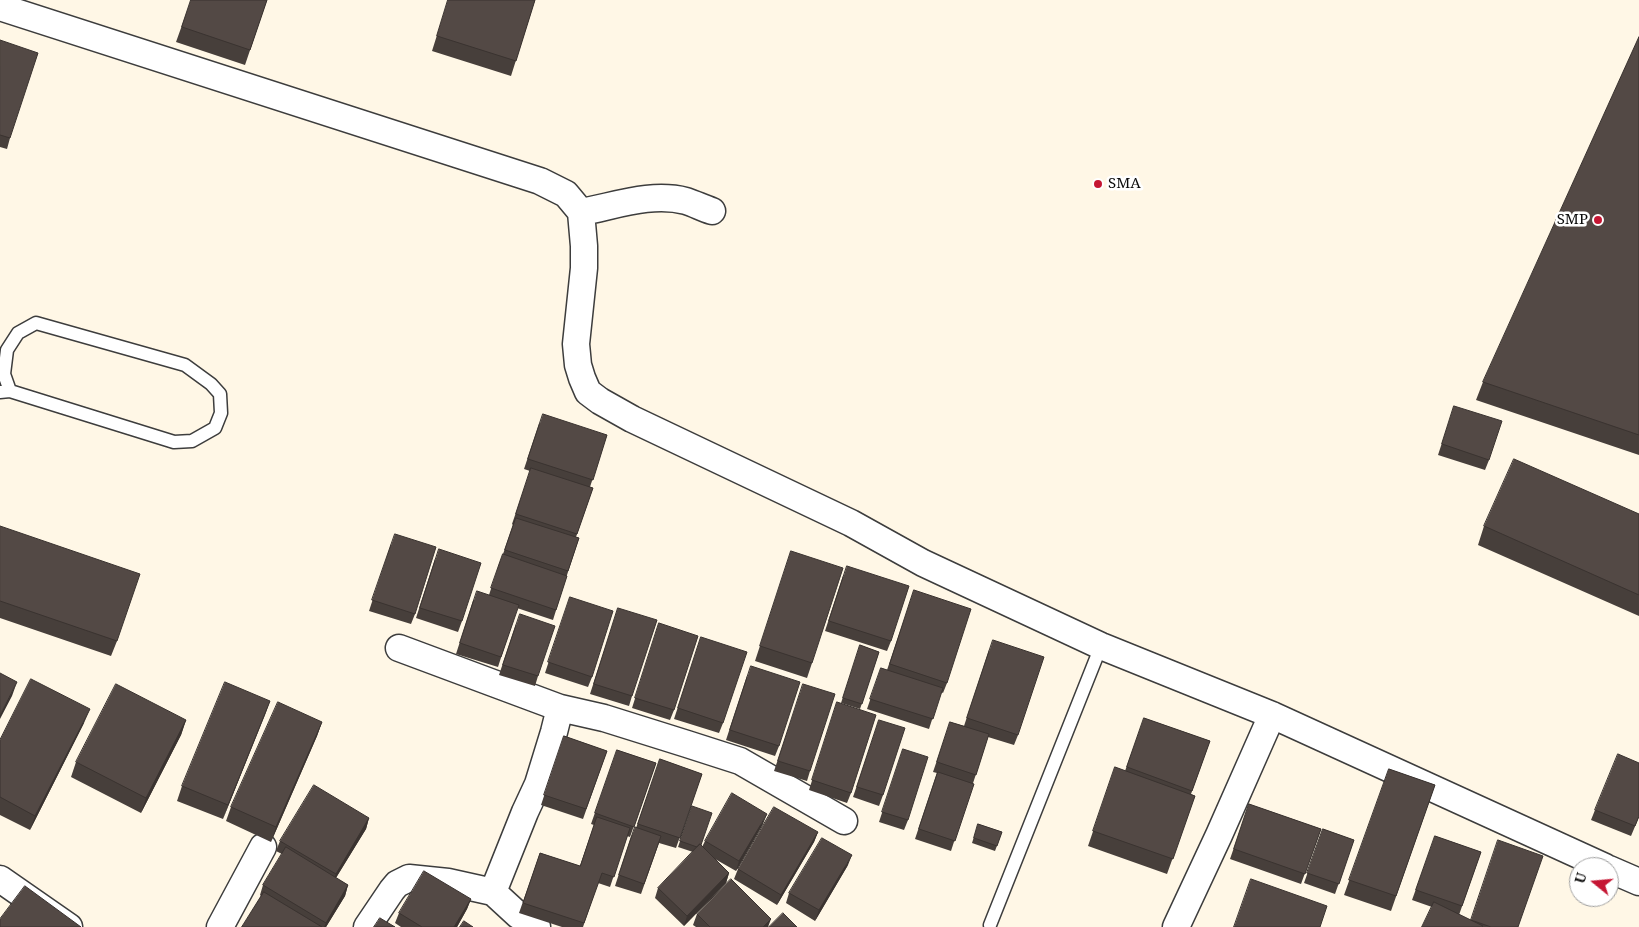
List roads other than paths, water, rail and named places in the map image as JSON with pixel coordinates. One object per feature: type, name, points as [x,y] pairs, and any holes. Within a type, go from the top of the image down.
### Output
[{"type":"street","points":[[0,7],[540,181],[566,194],[581,212],[584,246],[584,268],[576,344],[578,365],[588,392],[600,401],[632,419],[851,523],[923,563],[1101,646],[1272,715],[1584,857]]},
{"type":"street","points":[[581,212],[650,198],[666,198],[686,202],[712,211]]},
{"type":"street","points":[[399,648],[560,708],[659,735],[740,761],[844,821]]},
{"type":"street","points":[[493,892],[538,784],[560,708]]},
{"type":"street","points":[[1176,927],[1220,835],[1272,715]]},
{"type":"street","points":[[220,927],[263,847]]},
{"type":"street","points":[[1619,873],[1639,882]]},
{"type":"street","points":[[367,927],[397,884],[409,878],[448,882],[493,892],[518,915],[536,927]]},
{"type":"street","points":[[0,880],[69,927]]},
{"type":"lane","points":[[36,322],[185,365],[211,384],[220,394],[221,413],[215,428],[192,441],[174,442],[5,391],[4,374],[7,350],[18,333],[36,322]]},
{"type":"lane","points":[[990,925],[1101,646]]},
{"type":"place","name":"SMA","points":[[1098,184]]},
{"type":"place","name":"SMP","points":[[1598,220]]}]
